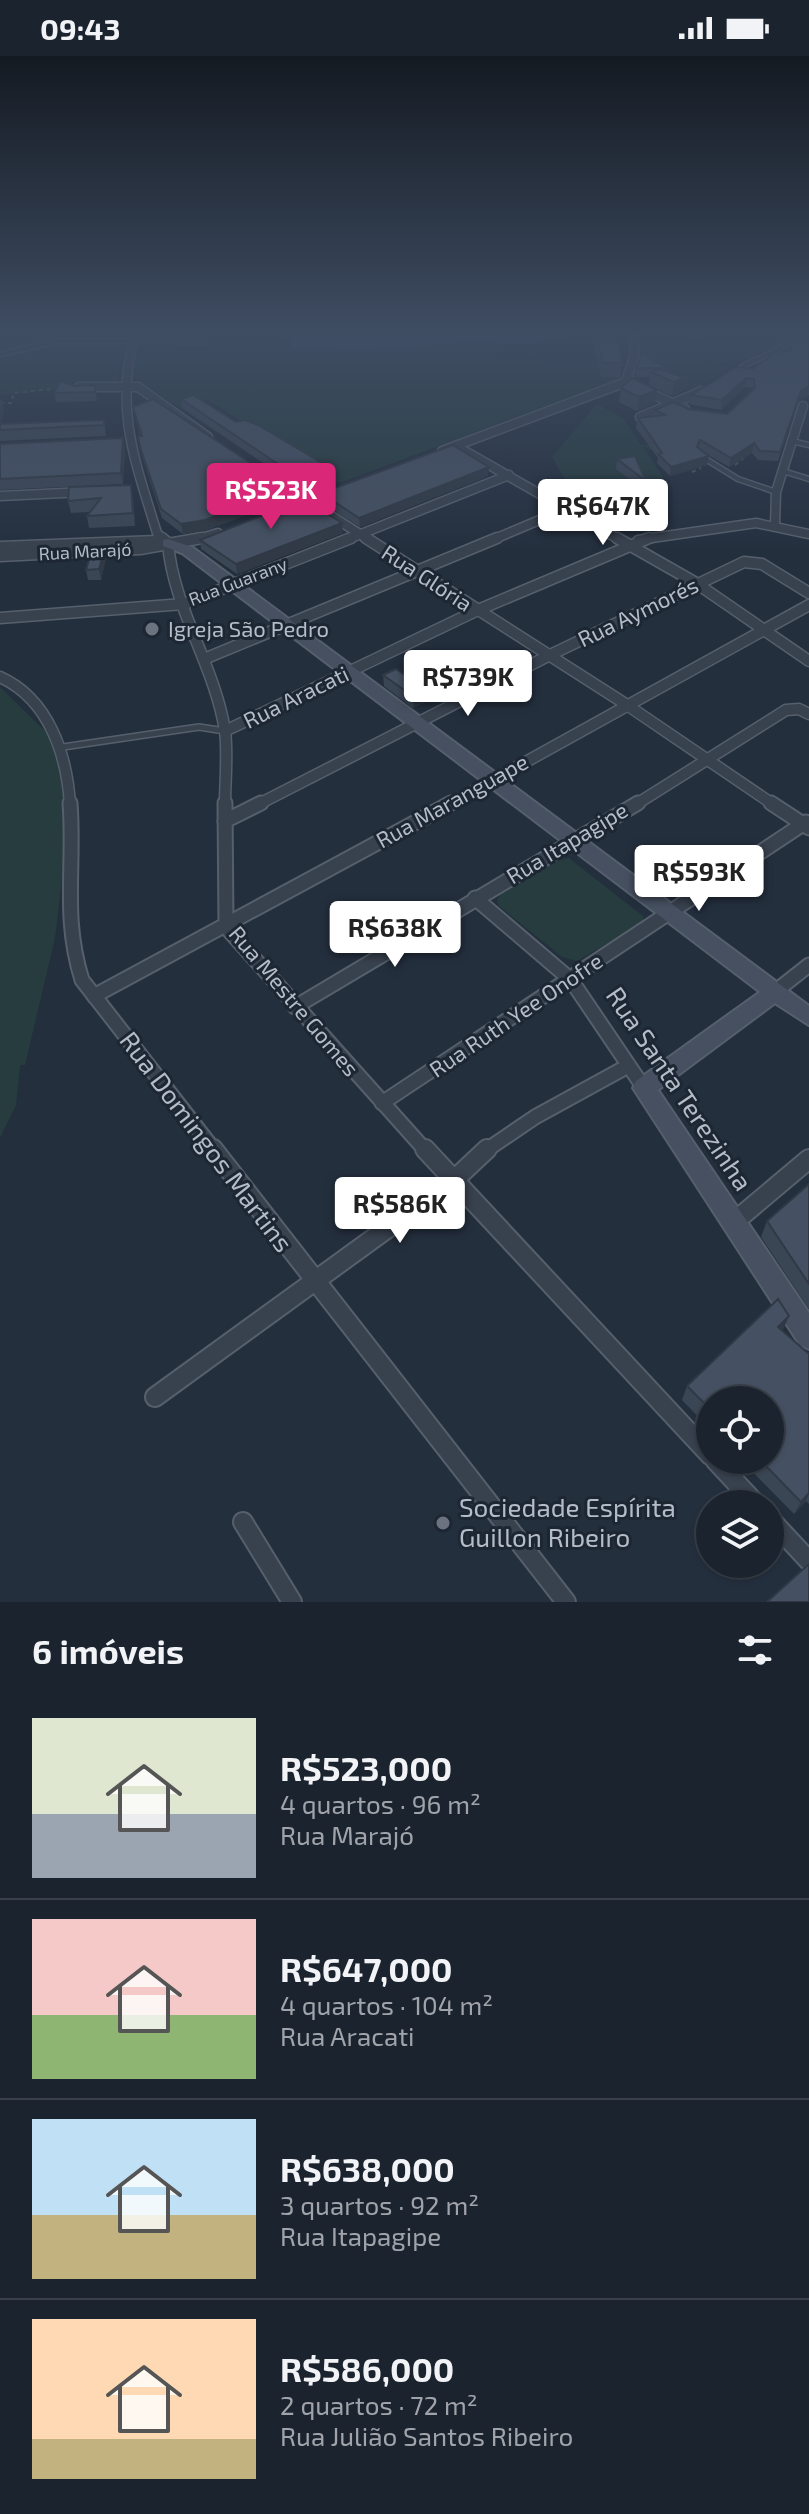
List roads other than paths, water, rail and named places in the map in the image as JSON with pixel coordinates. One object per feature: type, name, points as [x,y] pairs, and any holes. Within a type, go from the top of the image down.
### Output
[{"type":"street","name":"Rua Mestre Gomes","points":[[122,408],[128,442],[143,490],[157,533],[168,543],[170,569],[204,659],[225,731],[226,927],[382,1103],[696,1440]]},
{"type":"street","points":[[170,408],[219,445]]},
{"type":"street","points":[[426,457],[557,408]]},
{"type":"street","points":[[640,417],[667,408]]},
{"type":"street","points":[[685,408],[695,412]]},
{"type":"street","points":[[775,525],[776,492],[806,408]]},
{"type":"street","points":[[114,443],[128,442]]},
{"type":"street","points":[[456,446],[696,583],[809,661]]},
{"type":"street","name":"Rua Guarany","points":[[0,618],[184,604],[509,475]]},
{"type":"street","name":"Rua Glória","points":[[269,476],[807,824]]},
{"type":"street","points":[[127,490],[143,490]]},
{"type":"street","points":[[0,496],[95,492]]},
{"type":"street","points":[[293,505],[322,495]]},
{"type":"street","points":[[204,659],[568,508]]},
{"type":"street","name":"Rua Aracati","points":[[225,731],[478,610],[630,543],[659,534],[756,523],[809,534]]},
{"type":"street","name":"Rua Marajó","points":[[0,556],[144,548],[199,540],[226,530]]},
{"type":"street","name":"Rua Marajó","points":[[0,547],[144,540],[168,543]]},
{"type":"street","points":[[168,543],[187,550],[290,625],[570,841],[809,1017]]},
{"type":"street","name":"Rua Aymorés","points":[[225,821],[696,583],[753,562],[809,593]]},
{"type":"street","name":"Rua Maranguape","points":[[94,996],[226,927],[762,628],[809,605]]},
{"type":"street","name":"Rua Domingos Martins","points":[[0,677],[26,692],[63,747],[72,804],[69,945],[82,980],[314,1283],[566,1602]]},
{"type":"street","name":"Rua Itapagipe","points":[[295,1007],[708,761],[786,710],[804,712]]},
{"type":"street","name":"Rua Ruth Yee Onofre","points":[[382,1103],[571,980],[668,911],[807,824]]},
{"type":"street","name":"Rua Santa Terezinha","points":[[475,898],[571,980],[809,1336]]},
{"type":"street","points":[[644,1088],[809,965]]},
{"type":"street","points":[[155,1397],[454,1180],[468,1163],[538,1116],[628,1066]]},
{"type":"street","points":[[734,1222],[809,1159]]},
{"type":"street","points":[[728,1474],[743,1490]]},
{"type":"street","points":[[243,1522],[292,1602]]},
{"type":"street","points":[[784,1534],[809,1561]]},
{"type":"lane","points":[[792,441],[809,445]]},
{"type":"lane","points":[[699,454],[726,472],[776,492]]},
{"type":"lane","points":[[783,471],[809,479]]},
{"type":"lane","points":[[63,747],[199,727],[225,731]]},
{"type":"place","name":"Igreja São Pedro","points":[[152,629]]},
{"type":"place","name":"Sociedade Espírita Guillon Ribeiro","points":[[443,1523]]}]
